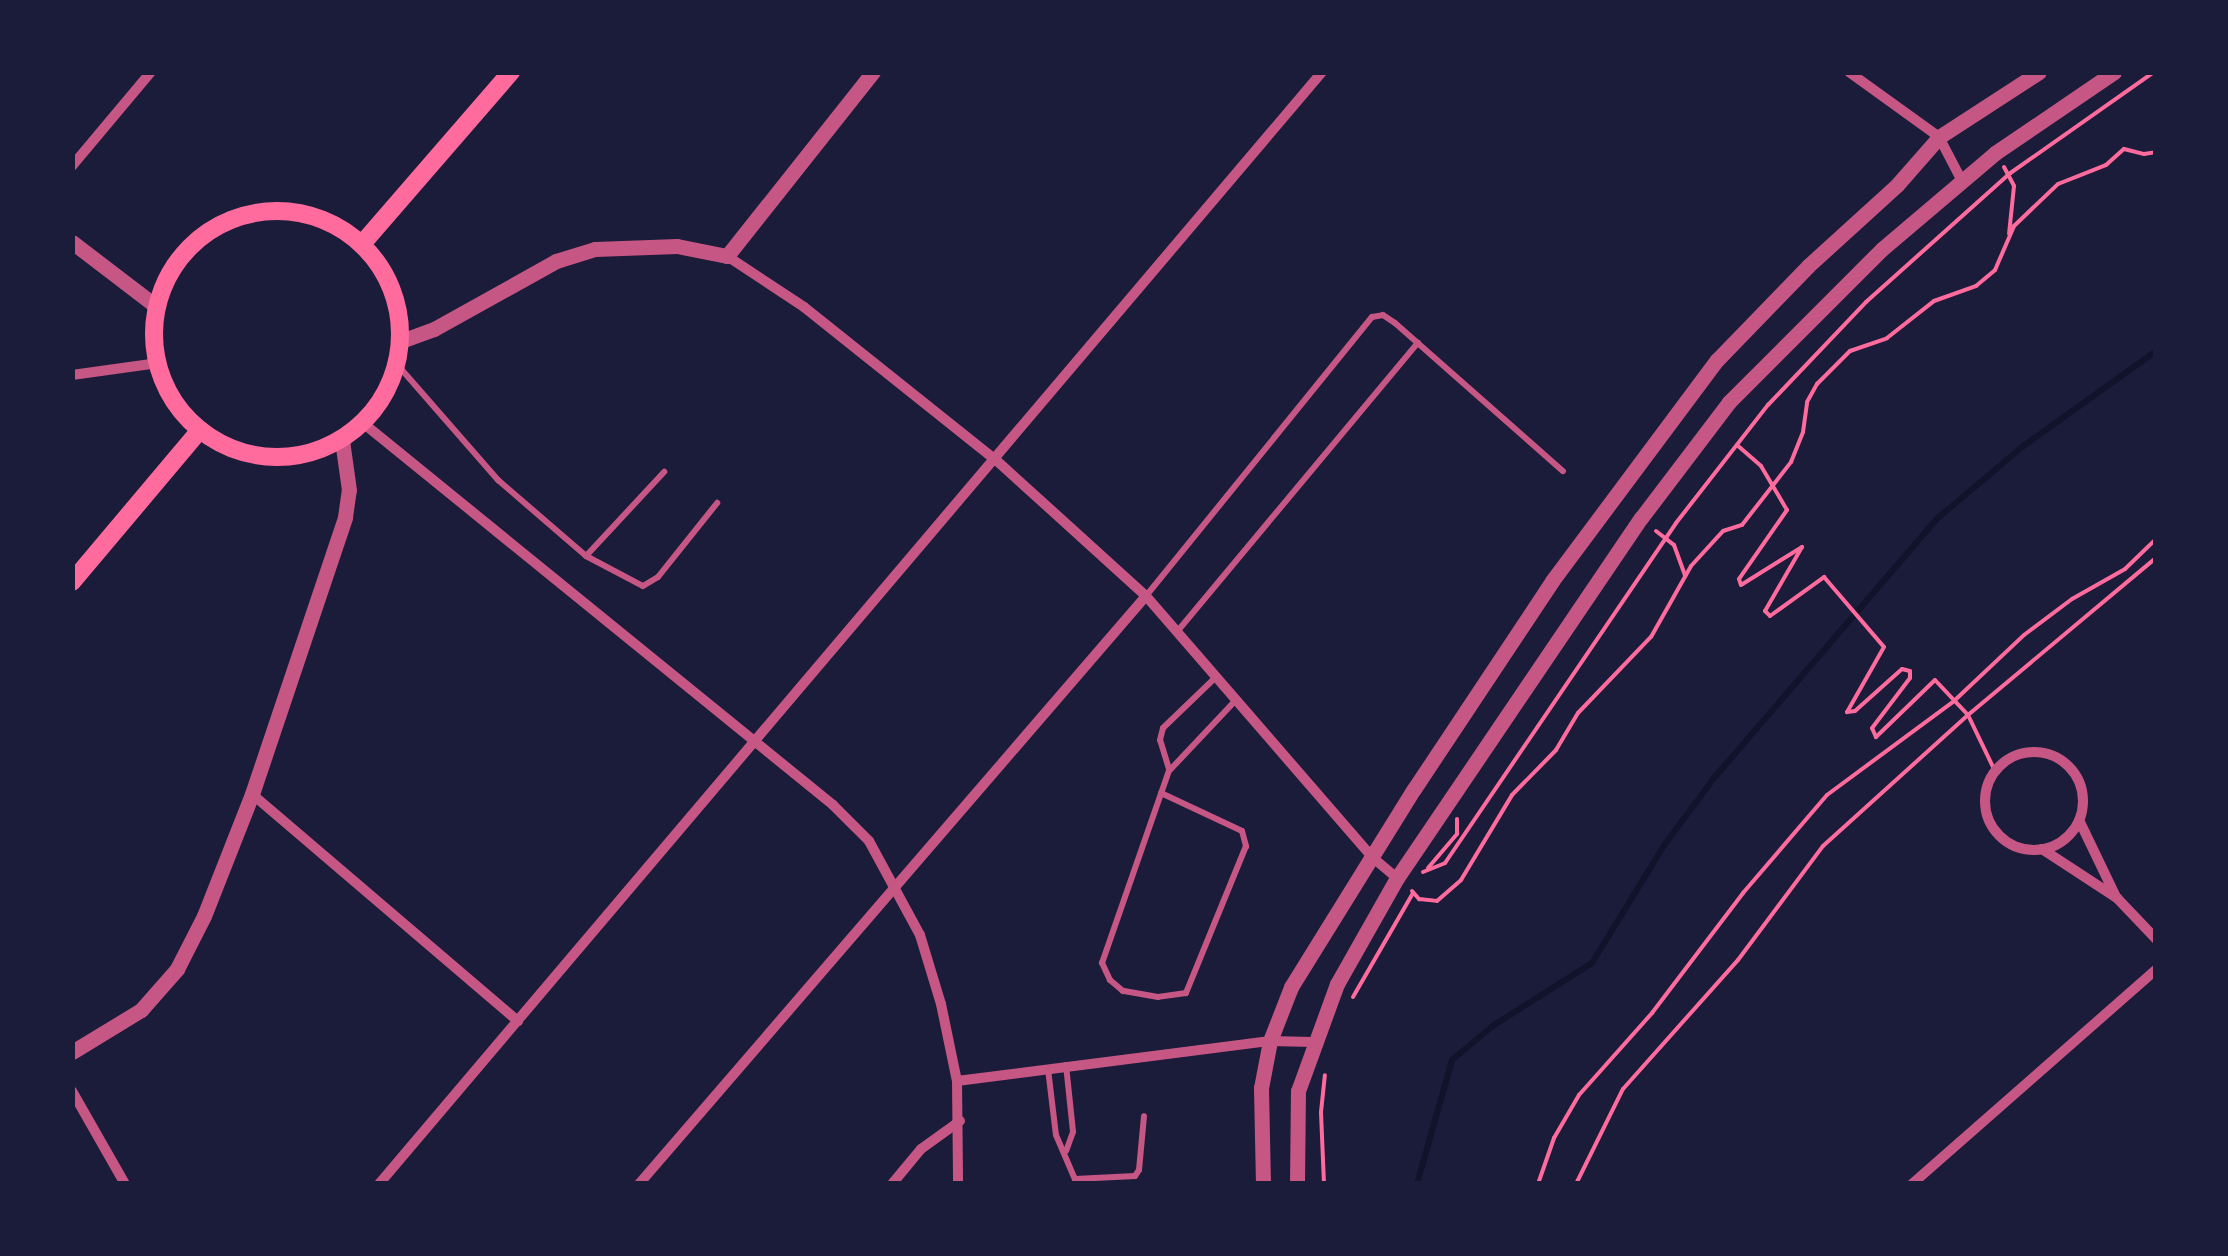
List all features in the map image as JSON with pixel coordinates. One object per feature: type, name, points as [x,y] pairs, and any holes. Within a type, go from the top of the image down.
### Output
[{"type":"main road","points":[[362,244],[511,72]]},
{"type":"main road","points":[[292,210],[320,217],[362,244],[382,267],[397,302],[400,342],[385,391],[363,423],[342,440],[311,453],[274,458],[239,451],[200,430],[168,390],[158,363],[157,307],[172,268],[200,237],[236,216],[292,210]]},
{"type":"main road","points":[[72,582],[200,430]]},
{"type":"street","points":[[72,166],[150,72]]},
{"type":"street","points":[[727,256],[873,72]]},
{"type":"street","points":[[379,1184],[1322,72]]},
{"type":"street","points":[[1849,72],[1939,136],[1961,179]]},
{"type":"street","points":[[1263,1184],[1262,1088],[1270,1041],[1291,987],[1552,581],[1705,376],[1808,266],[1897,186],[1939,136],[2039,72]]},
{"type":"street","points":[[1297,1184],[1298,1091],[1312,1042],[1337,984],[1443,810],[1641,518],[1728,402],[1882,249],[1995,153],[2114,72]]},
{"type":"street","points":[[72,242],[157,307]]},
{"type":"street","points":[[400,342],[434,329],[556,261],[594,249],[677,246],[727,256],[804,307],[996,460],[1146,596],[1234,702],[1400,885]]},
{"type":"street","points":[[72,375],[158,363]]},
{"type":"street","points":[[363,423],[833,805],[868,841],[896,887],[930,969],[957,1081],[958,1184]]},
{"type":"street","points":[[72,1052],[141,1010],[176,969],[204,916],[252,794],[345,516],[349,490],[342,440]]},
{"type":"street","points":[[639,1184],[1146,596]]},
{"type":"street","points":[[2042,849],[2067,837],[2078,820],[2081,789],[2076,775],[2052,755],[2021,753],[1994,771],[1987,786],[1988,819],[2010,844],[2042,849],[2116,898],[2156,939]]},
{"type":"street","points":[[252,794],[518,1021]]},
{"type":"street","points":[[2078,820],[2116,898]]},
{"type":"street","points":[[1912,1184],[2156,970]]},
{"type":"street","points":[[957,1081],[1270,1041],[1312,1042]]},
{"type":"street","points":[[72,1091],[125,1184]]},
{"type":"street","points":[[892,1184],[921,1149],[960,1121]]},
{"type":"lane","points":[[1146,596],[1372,318],[1383,316],[1418,344],[1563,471]]},
{"type":"lane","points":[[1176,633],[1418,344]]},
{"type":"lane","points":[[394,362],[498,480],[586,556],[643,586],[658,577],[717,503]]},
{"type":"lane","points":[[586,556],[664,472]]},
{"type":"lane","points":[[1169,771],[1160,740],[1162,728],[1214,678]]},
{"type":"lane","points":[[1161,794],[1242,831],[1246,846],[1186,993],[1158,996],[1124,991],[1110,980],[1102,964],[1161,794],[1169,771],[1234,702]]},
{"type":"lane","points":[[1066,1065],[1072,1132],[1066,1152]]},
{"type":"lane","points":[[1048,1068],[1056,1134],[1076,1181],[1135,1176],[1139,1170],[1144,1116]]},
{"type":"path","points":[[1400,885],[1445,863],[1666,538],[1768,405],[1866,302],[2009,174],[2154,72]]},
{"type":"path","points":[[1413,893],[1419,899],[1438,902],[1451,892],[1512,795],[1556,750],[1578,713],[1651,637],[1685,576],[1723,531],[1742,525],[1771,487],[1799,446],[1804,410],[1817,384],[1850,351],[1887,338],[1934,301],[1976,286],[1995,270],[2014,226],[2058,184],[2106,165],[2124,149],[2144,154],[2156,152]]},
{"type":"path","points":[[1995,153],[2014,186],[2009,240]]},
{"type":"path","points":[[1737,444],[1761,466],[1785,504],[1786,517],[1739,579],[1741,585],[1799,546],[1803,550],[1766,614],[1820,577],[1826,579],[1884,651],[1847,712],[1856,710],[1902,670],[1911,675],[1872,728],[1872,736],[1879,736],[1935,680],[1968,715],[1994,771]]},
{"type":"path","points":[[1641,518],[1674,545],[1685,576]]},
{"type":"path","points":[[1538,1184],[1554,1138],[1579,1095],[1652,1014],[1744,893],[1827,795],[1954,702],[2024,635],[2072,599],[2125,569],[2156,539]]},
{"type":"path","points":[[1576,1184],[1623,1089],[1738,960],[1823,846],[1968,715],[2156,558]]},
{"type":"path","points":[[1347,1008],[1413,893],[1416,880],[1457,834],[1459,821],[1443,810]]},
{"type":"path","points":[[1324,1184],[1321,1112],[1327,1060]]},
{"type":"waterway","points":[[1417,1184],[1452,1060],[1494,1025],[1592,963],[1665,844],[1714,778],[1938,518],[2022,447],[2156,351]]}]
